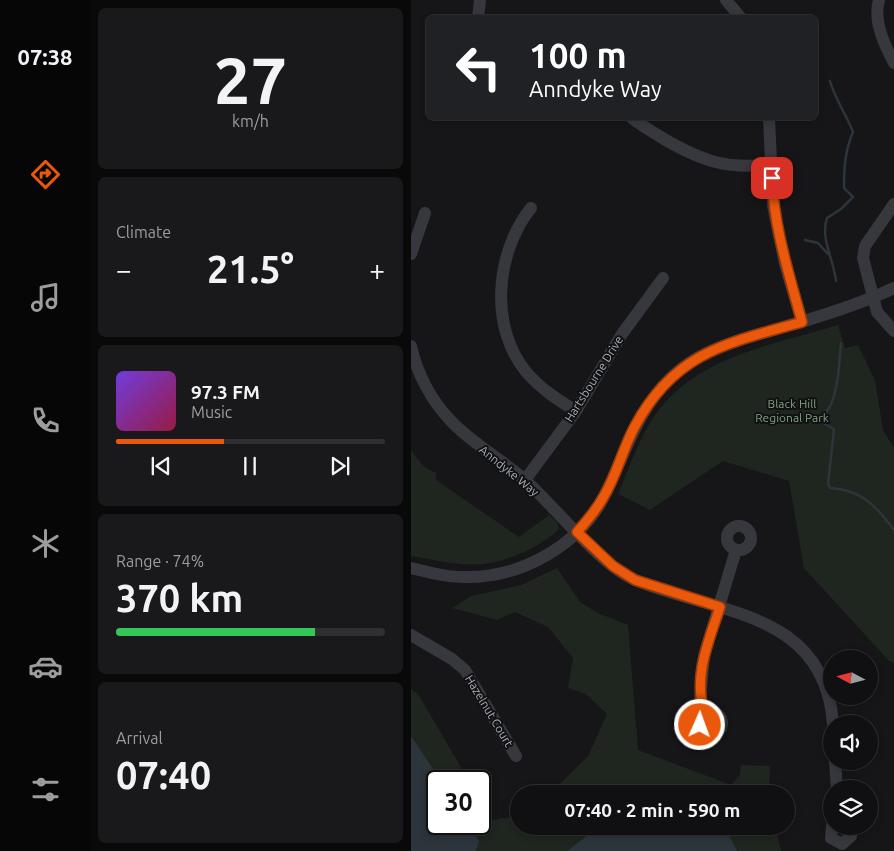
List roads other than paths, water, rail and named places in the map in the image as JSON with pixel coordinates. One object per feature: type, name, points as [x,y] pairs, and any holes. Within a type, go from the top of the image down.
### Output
[{"type":"street","points":[[478,15],[480,0]]},
{"type":"street","points":[[726,0],[738,15]]},
{"type":"street","points":[[879,0],[877,15],[881,36],[894,63]]},
{"type":"street","points":[[635,120],[690,154],[709,162],[752,167],[771,164]]},
{"type":"street","points":[[769,120],[773,206],[785,264],[802,322]]},
{"type":"street","points":[[894,204],[865,246],[863,258],[873,298],[882,321],[894,331]]},
{"type":"street","points":[[531,208],[519,223],[505,265],[501,290],[502,320],[510,346],[527,373],[548,393],[576,411]]},
{"type":"street","points":[[411,254],[425,213]]},
{"type":"street","name":"Hartsbourne Drive","points":[[525,480],[576,411],[623,334],[663,278]]},
{"type":"street","points":[[411,568],[445,576],[465,578],[497,575],[528,566],[547,555],[577,532],[605,495],[635,427],[656,393],[681,368],[704,354],[731,343],[802,322],[873,298],[894,288]]},
{"type":"street","name":"Anndyke Way","points":[[411,346],[429,392],[451,422],[471,440],[525,480],[613,566],[635,580],[756,618],[785,633],[806,652],[823,678],[832,715]]},
{"type":"street","points":[[705,713],[700,699],[704,656],[736,550]]},
{"type":"street","name":"Hazelnut Court","points":[[411,635],[452,659],[465,670],[516,756]]},
{"type":"street","points":[[831,835],[831,838],[842,844],[851,835]]},
{"type":"waterway","points":[[830,81],[853,132],[845,159],[844,173],[844,188],[853,197],[841,209],[827,218],[825,226],[826,242],[836,281]]},
{"type":"waterway","points":[[805,240],[818,243],[828,254]]},
{"type":"waterway","points":[[841,343],[836,387],[832,402],[823,420],[823,423],[834,429],[828,484],[830,488],[841,489],[860,496],[874,507],[894,530]]},
{"type":"park label","name":"Black Hill Regional Park","points":[[792,411]]}]
